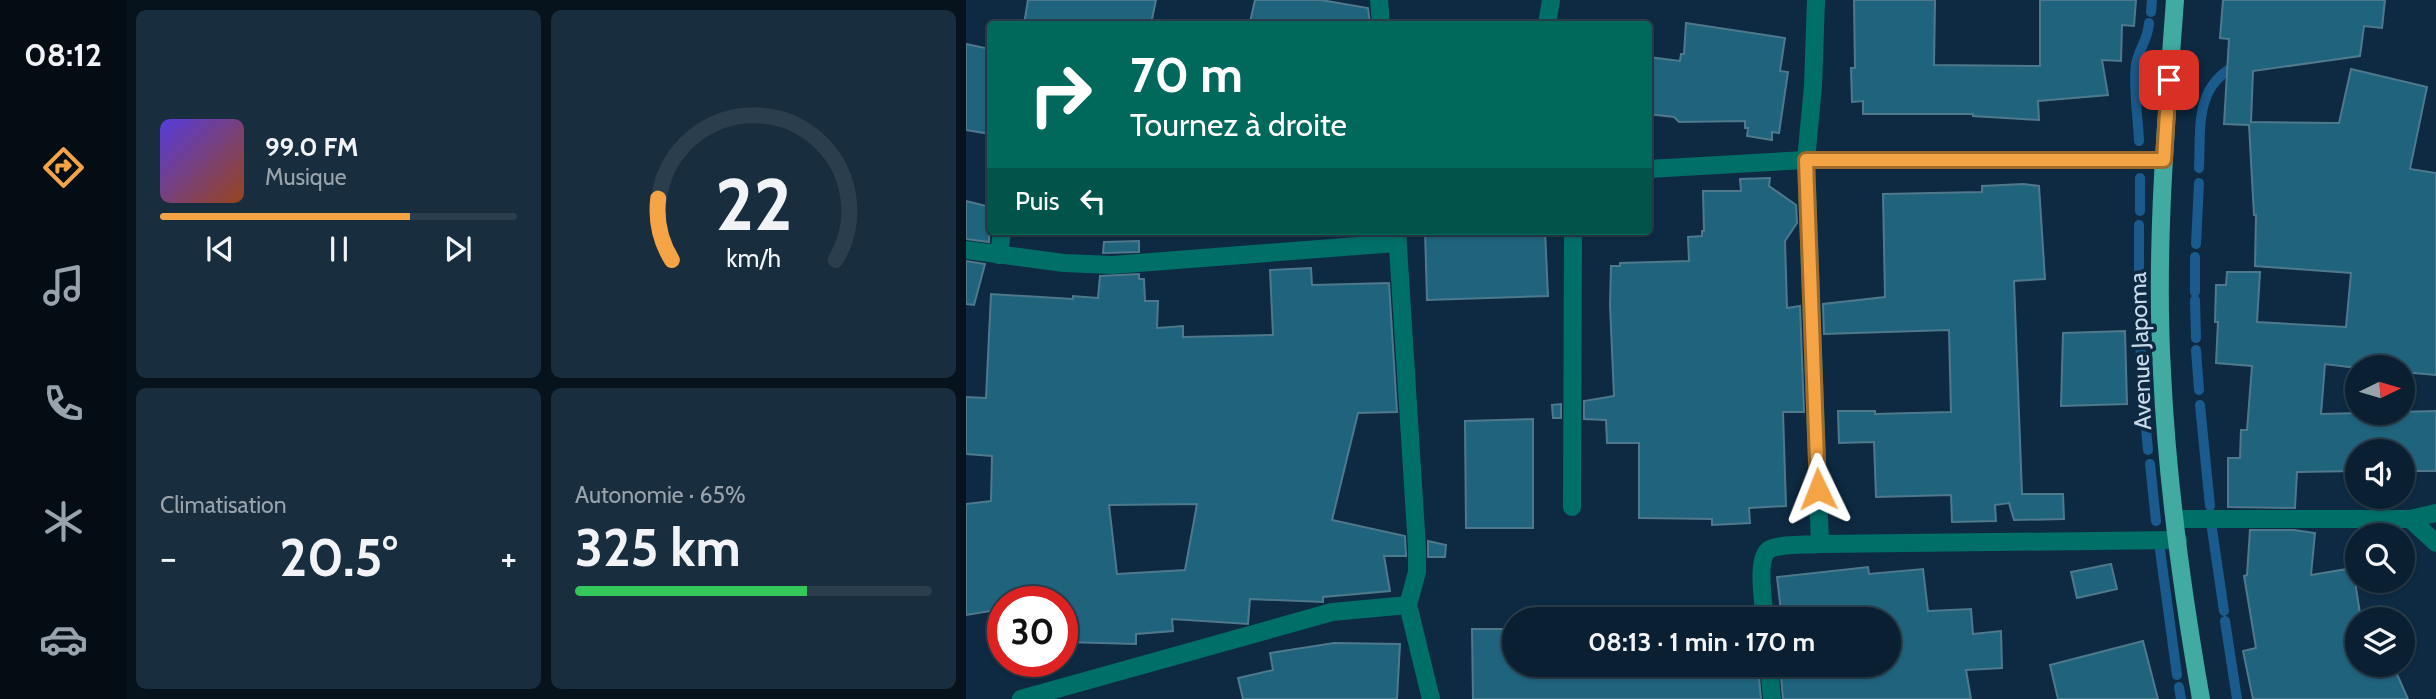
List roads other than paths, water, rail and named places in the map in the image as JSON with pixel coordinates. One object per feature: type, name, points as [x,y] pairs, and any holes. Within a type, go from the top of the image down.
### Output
[{"type":"main road","name":"Avenue Japoma","points":[[2175,0],[2164,160],[2160,286],[2162,372],[2175,519],[2201,699]]},
{"type":"street","points":[[1379,0],[1381,21]]},
{"type":"street","points":[[1547,21],[1550,0]]},
{"type":"street","points":[[1816,0],[1813,86],[1806,160],[1820,544]]},
{"type":"street","points":[[1652,169],[1806,160],[2164,160]]},
{"type":"street","points":[[999,254],[1001,235]]},
{"type":"street","points":[[1572,507],[1573,235]]},
{"type":"street","points":[[966,250],[1063,263],[1112,265],[1397,237],[1418,572],[1408,605],[1431,699]]},
{"type":"street","points":[[2175,519],[2410,519],[2436,513]]},
{"type":"street","points":[[2410,519],[2436,543]]},
{"type":"street","points":[[1764,607],[1761,568],[1763,554],[1771,548],[1820,544],[2178,540]]},
{"type":"street","points":[[1021,699],[1051,694],[1332,612],[1408,605]]},
{"type":"street","points":[[1770,677],[1772,699]]},
{"type":"waterway","points":[[2151,12],[2152,0]]},
{"type":"waterway","points":[[2139,141],[2135,73],[2149,23]]},
{"type":"waterway","points":[[2199,168],[2201,123],[2207,96],[2213,84],[2237,65]]},
{"type":"waterway","points":[[2140,178],[2140,211]]},
{"type":"waterway","points":[[2196,244],[2199,183]]},
{"type":"waterway","points":[[2139,225],[2139,297]]},
{"type":"waterway","points":[[2195,257],[2195,292]]},
{"type":"waterway","points":[[2195,300],[2196,338]]},
{"type":"waterway","points":[[2139,311],[2142,386]]},
{"type":"waterway","points":[[2196,350],[2199,390]]},
{"type":"waterway","points":[[2143,395],[2148,450]]},
{"type":"waterway","points":[[2200,405],[2210,506]]},
{"type":"waterway","points":[[2150,464],[2156,521]]},
{"type":"waterway","points":[[2212,529],[2224,611]]},
{"type":"waterway","points":[[2160,550],[2177,675]]},
{"type":"waterway","points":[[2225,621],[2237,699]]},
{"type":"waterway","points":[[2179,687],[2181,699]]}]
